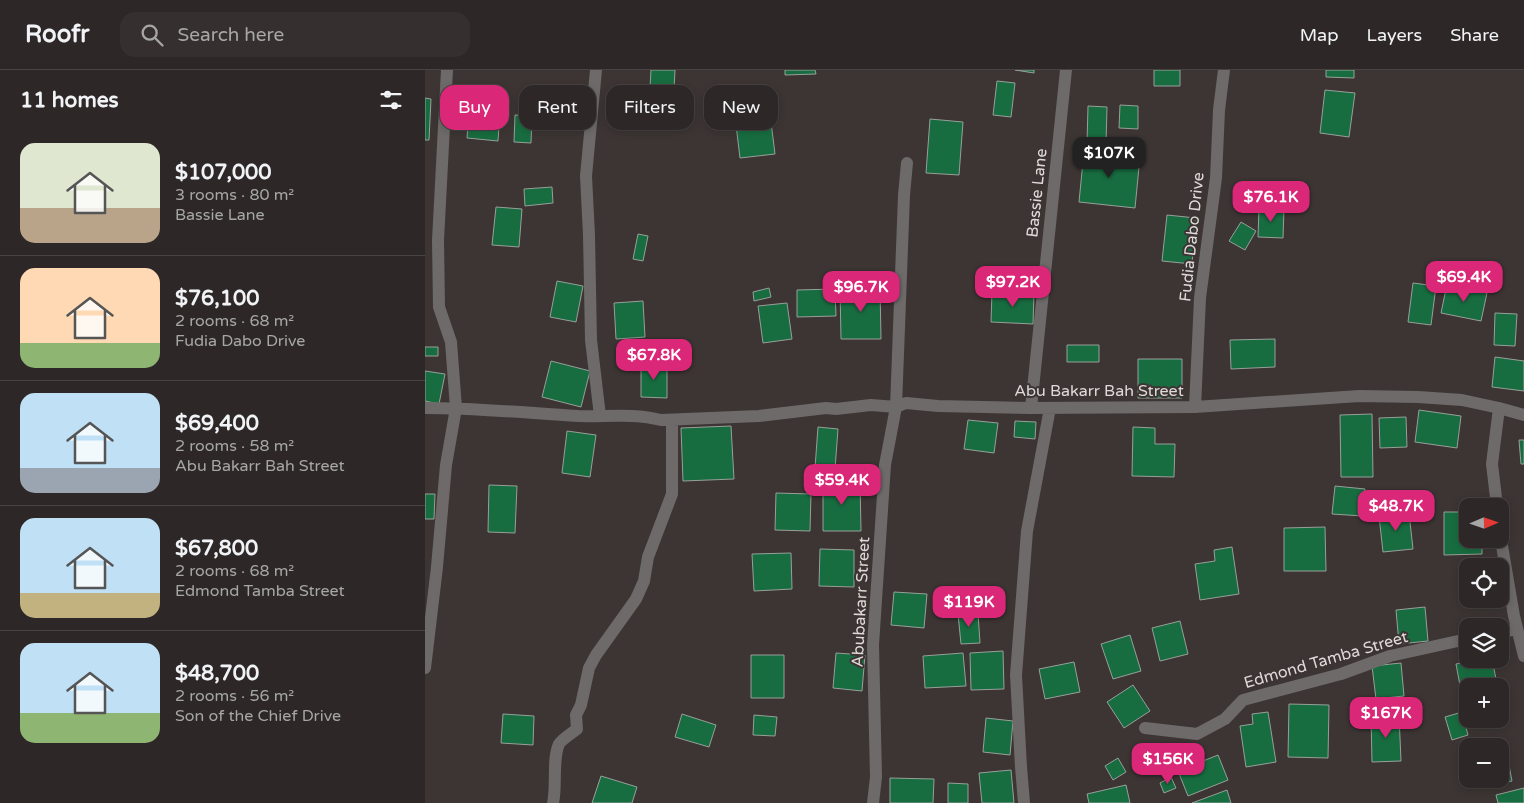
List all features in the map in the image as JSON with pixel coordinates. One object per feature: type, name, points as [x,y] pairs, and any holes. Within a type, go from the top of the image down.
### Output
[{"type":"street","points":[[425,668],[437,567],[446,465],[455,408],[451,342],[439,307],[438,240],[447,70]]},
{"type":"street","points":[[596,70],[586,176],[591,340],[600,416]]},
{"type":"street","name":"Bassie Lane","points":[[1031,408],[1066,70]]},
{"type":"street","name":"Fudia Dabo Drive","points":[[1195,407],[1200,298],[1216,178],[1219,110],[1224,70]]},
{"type":"street","name":"Abubakarr Street","points":[[873,803],[876,777],[873,645],[885,465],[895,407],[907,163]]},
{"type":"street","name":"Abu Bakarr Bah Street","points":[[672,420],[759,416],[871,405],[895,407],[906,403],[938,406],[1031,408],[1195,407],[1369,396],[1462,400],[1524,415]]},
{"type":"street","points":[[425,408],[455,408],[544,414],[647,416],[661,420],[672,420],[672,494],[648,557],[645,581],[636,599],[596,655],[589,668],[581,705],[576,715],[577,729],[559,743],[553,803]]},
{"type":"street","points":[[1024,803],[1020,758],[1017,666],[1027,531],[1050,408]]},
{"type":"street","points":[[1496,498],[1493,464],[1499,408]]},
{"type":"street","points":[[1502,548],[1516,629],[1524,656]]},
{"type":"street","points":[[1509,631],[1516,629]]},
{"type":"street","name":"Edmond Tamba Street","points":[[1145,728],[1197,734],[1225,719],[1243,700],[1341,674],[1390,656],[1459,641]]},
{"type":"building","points":[[651,70],[675,70],[674,85],[650,85]]},
{"type":"building","points":[[785,70],[815,70],[816,74],[785,75]]},
{"type":"building","points":[[1015,70],[1034,70],[1034,73]]},
{"type":"building","points":[[1154,70],[1180,70],[1180,86],[1154,86]]},
{"type":"building","points":[[1326,70],[1354,70],[1354,78],[1326,77]]},
{"type":"building","points":[[997,81],[1015,83],[1011,117],[993,115]]},
{"type":"building","points":[[1325,90],[1355,93],[1349,137],[1320,133]]},
{"type":"building","points":[[425,98],[431,99],[429,140],[425,140]]},
{"type":"building","points":[[1120,105],[1138,106],[1138,129],[1119,128]]},
{"type":"building","points":[[1088,106],[1107,107],[1106,144],[1087,143]]},
{"type":"building","points":[[515,115],[519,115],[519,130],[531,130],[531,143],[514,142]]},
{"type":"building","points":[[930,119],[963,122],[959,175],[926,173]]},
{"type":"building","points":[[468,130],[499,130],[498,141],[467,138]]},
{"type":"building","points":[[737,130],[772,130],[775,154],[740,158]]},
{"type":"building","points":[[1084,151],[1140,157],[1135,208],[1079,202]]},
{"type":"building","points":[[552,187],[553,203],[525,206],[524,189]]},
{"type":"building","points":[[496,207],[522,209],[519,247],[492,245]]},
{"type":"building","points":[[1259,208],[1284,209],[1283,238],[1258,237]]},
{"type":"building","points":[[1167,215],[1196,218],[1192,264],[1162,261]]},
{"type":"building","points":[[1241,222],[1256,231],[1245,250],[1229,241]]},
{"type":"building","points":[[638,234],[648,236],[643,261],[633,259]]},
{"type":"building","points":[[557,281],[583,286],[576,322],[550,317]]},
{"type":"building","points":[[1413,283],[1436,286],[1431,325],[1408,322]]},
{"type":"building","points":[[1447,284],[1487,293],[1481,321],[1441,313]]},
{"type":"building","points":[[769,288],[771,297],[754,301],[753,292]]},
{"type":"building","points":[[840,288],[880,288],[881,339],[841,339]]},
{"type":"building","points":[[835,289],[836,316],[797,317],[797,290]]},
{"type":"building","points":[[992,292],[1034,293],[1033,324],[991,322]]},
{"type":"building","points":[[643,301],[645,337],[616,339],[614,303]]},
{"type":"building","points":[[787,303],[792,339],[763,343],[758,306]]},
{"type":"building","points":[[1495,313],[1517,314],[1515,346],[1494,345]]},
{"type":"building","points":[[1275,339],[1275,367],[1231,369],[1230,340]]},
{"type":"building","points":[[1067,345],[1099,345],[1099,362],[1067,362]]},
{"type":"building","points":[[425,347],[438,347],[438,356],[425,356]]},
{"type":"building","points":[[1495,357],[1524,361],[1524,391],[1492,387]]},
{"type":"building","points":[[1138,359],[1182,359],[1182,398],[1138,398]]},
{"type":"building","points":[[551,361],[590,371],[581,407],[542,397]]},
{"type":"building","points":[[641,365],[667,365],[667,398],[641,397]]},
{"type":"building","points":[[425,371],[445,374],[439,404],[425,401]]},
{"type":"building","points":[[1419,410],[1461,416],[1457,448],[1415,442]]},
{"type":"building","points":[[1372,414],[1373,477],[1341,477],[1340,415]]},
{"type":"building","points":[[1406,417],[1407,447],[1380,448],[1379,418]]},
{"type":"building","points":[[968,420],[998,423],[994,453],[964,449]]},
{"type":"building","points":[[1015,421],[1036,422],[1035,439],[1014,437]]},
{"type":"building","points":[[731,426],[734,479],[683,481],[681,428]]},
{"type":"building","points":[[818,427],[838,429],[835,469],[815,468]]},
{"type":"building","points":[[1133,427],[1155,428],[1155,444],[1175,444],[1174,477],[1132,476]]},
{"type":"building","points":[[567,431],[596,435],[590,477],[562,473]]},
{"type":"building","points":[[1519,440],[1524,440],[1524,464],[1521,464]]},
{"type":"building","points":[[860,480],[861,531],[823,531],[823,481]]},
{"type":"building","points":[[489,485],[517,486],[515,533],[488,532]]},
{"type":"building","points":[[1335,486],[1365,489],[1363,516],[1332,514]]},
{"type":"building","points":[[776,493],[811,494],[810,531],[775,530]]},
{"type":"building","points":[[425,494],[435,494],[434,519],[425,519]]},
{"type":"building","points":[[1444,512],[1459,512],[1459,548],[1482,548],[1482,554],[1444,555]]},
{"type":"building","points":[[1409,513],[1413,549],[1383,552],[1379,516]]},
{"type":"building","points":[[1325,527],[1326,571],[1284,571],[1284,528]]},
{"type":"building","points":[[1232,547],[1239,594],[1200,600],[1195,564],[1215,561],[1214,550]]},
{"type":"building","points":[[820,549],[854,550],[854,587],[819,586]]},
{"type":"building","points":[[791,553],[792,589],[754,591],[752,554]]},
{"type":"building","points":[[894,592],[927,594],[924,628],[891,625]]},
{"type":"building","points":[[1425,607],[1428,641],[1399,644],[1396,610]]},
{"type":"building","points":[[978,613],[980,643],[961,644],[958,614]]},
{"type":"building","points":[[1180,621],[1188,654],[1160,661],[1152,628]]},
{"type":"building","points":[[1130,635],[1141,671],[1113,679],[1101,644]]},
{"type":"building","points":[[1003,651],[1004,689],[971,690],[970,653]]},
{"type":"building","points":[[836,653],[865,655],[862,691],[833,688]]},
{"type":"building","points":[[963,653],[966,686],[925,688],[923,656]]},
{"type":"building","points":[[751,655],[784,655],[784,698],[751,698]]},
{"type":"building","points":[[1074,662],[1080,692],[1045,699],[1039,669]]},
{"type":"building","points":[[1401,663],[1404,696],[1376,699],[1372,666]]},
{"type":"building","points":[[1459,663],[1459,668],[1494,668],[1496,678],[1459,678],[1459,680],[1456,664]]},
{"type":"building","points":[[1133,685],[1150,711],[1124,728],[1107,702]]},
{"type":"building","points":[[1289,704],[1329,705],[1328,758],[1288,757]]},
{"type":"building","points":[[1268,712],[1276,762],[1246,767],[1240,726],[1253,724],[1252,714]]},
{"type":"building","points":[[1459,713],[1459,728],[1466,728],[1468,735],[1452,740],[1445,717]]},
{"type":"building","points":[[503,714],[534,716],[533,745],[501,743]]},
{"type":"building","points":[[682,714],[716,725],[709,747],[675,737]]},
{"type":"building","points":[[754,715],[777,717],[775,736],[753,735]]},
{"type":"building","points":[[1399,715],[1401,761],[1372,762],[1371,716]]},
{"type":"building","points":[[986,718],[1013,721],[1010,755],[983,752]]},
{"type":"building","points":[[1218,755],[1228,780],[1188,796],[1178,771]]},
{"type":"building","points":[[1118,758],[1126,772],[1113,780],[1105,766]]},
{"type":"building","points":[[1509,766],[1512,781],[1509,782]]},
{"type":"building","points":[[1011,770],[1014,803],[982,803],[979,773]]},
{"type":"building","points":[[601,776],[637,787],[632,803],[592,803]]},
{"type":"building","points":[[1171,777],[1176,788],[1164,793],[1160,783]]},
{"type":"building","points":[[890,778],[934,779],[933,803],[890,803]]},
{"type":"building","points":[[948,783],[968,784],[968,803],[948,803]]},
{"type":"building","points":[[1126,785],[1130,803],[1089,803],[1087,794]]},
{"type":"building","points":[[1524,788],[1524,803],[1498,803],[1496,795]]},
{"type":"building","points":[[1227,790],[1231,803],[1192,803]]}]
